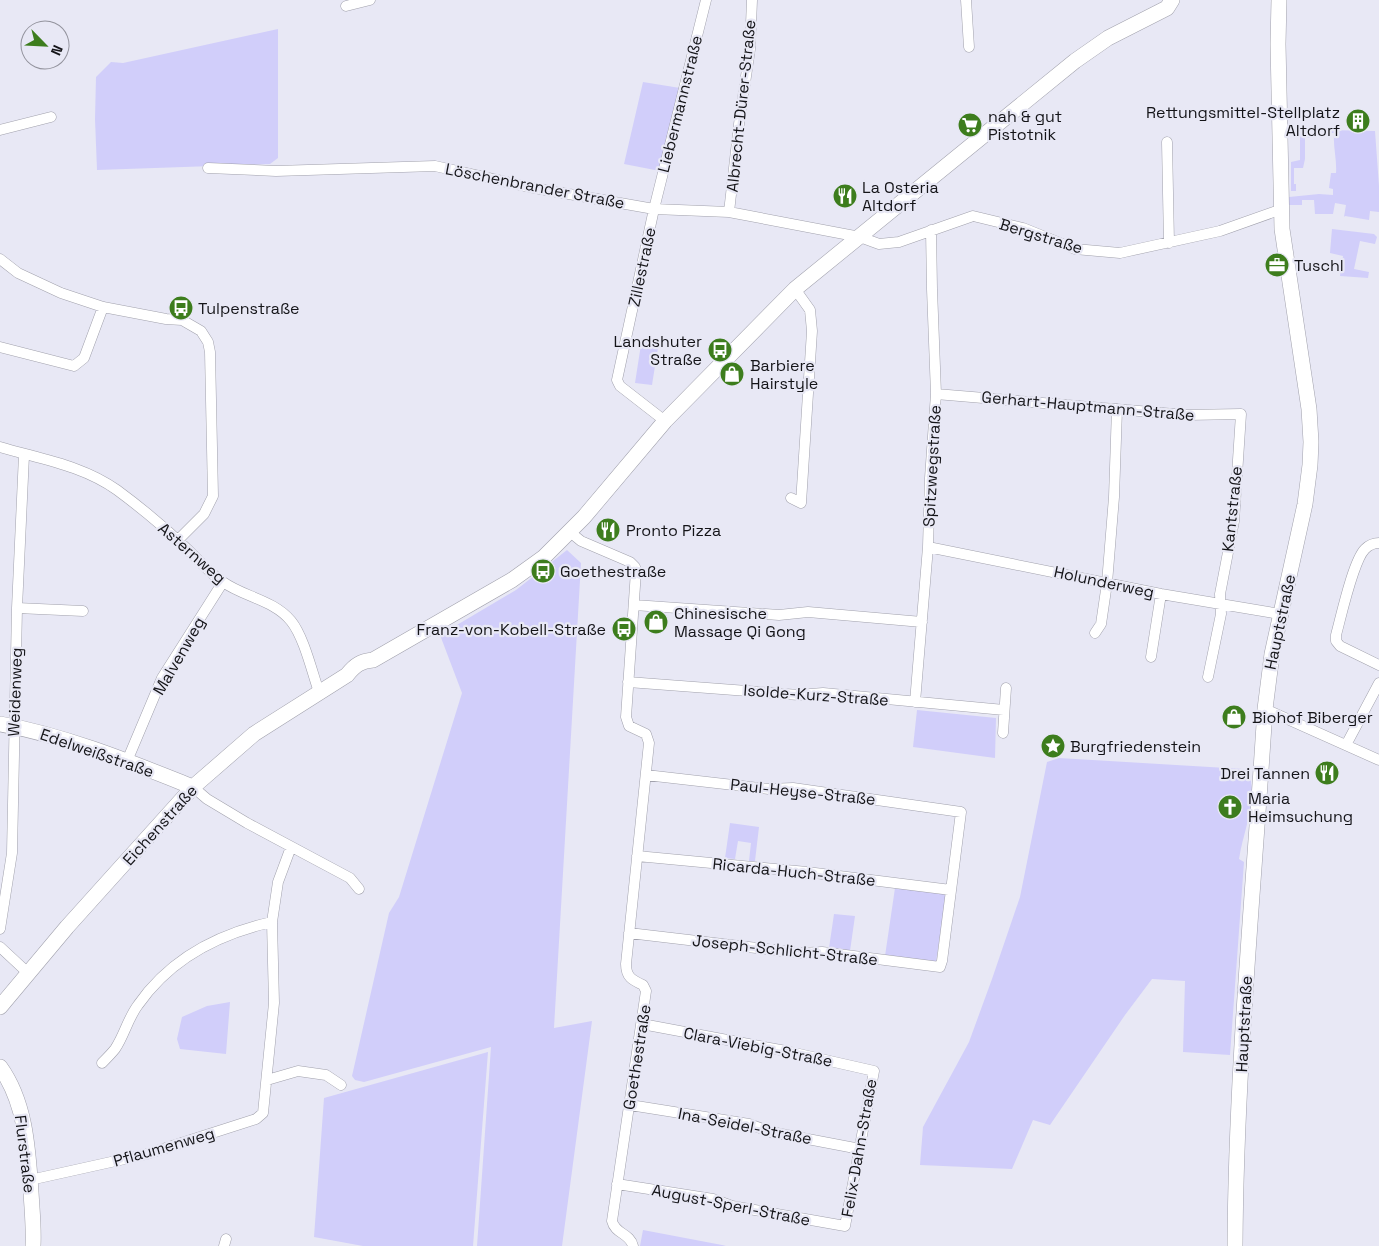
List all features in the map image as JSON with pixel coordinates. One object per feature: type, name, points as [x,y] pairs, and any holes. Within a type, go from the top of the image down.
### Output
[{"type":"street","points":[[346,6],[370,0]]},
{"type":"street","name":"Liebermannstraße","points":[[654,209],[706,0]]},
{"type":"street","name":"Albrecht-Dürer-Straße","points":[[729,212],[750,49],[752,0]]},
{"type":"street","points":[[966,0],[969,47]]},
{"type":"street","points":[[665,421],[795,289],[1075,61],[1108,38],[1167,8],[1172,0]]},
{"type":"street","name":"Hauptstraße","points":[[1236,1246],[1236,1188],[1242,1053],[1265,708],[1272,654],[1305,504],[1311,442],[1309,409],[1282,229],[1278,44],[1279,0]]},
{"type":"street","points":[[0,130],[51,117]]},
{"type":"street","points":[[1167,142],[1169,243]]},
{"type":"street","name":"Löschenbrander Straße","points":[[208,168],[276,171],[436,166],[529,187],[654,209],[729,212],[860,237]]},
{"type":"street","name":"Zillestraße","points":[[654,209],[617,380],[620,386],[665,421]]},
{"type":"street","name":"Bergstraße","points":[[860,237],[879,244],[899,242],[973,216],[1023,228],[1075,249],[1120,253],[1220,231],[1282,209]]},
{"type":"street","name":"Spitzwegstraße","points":[[915,702],[928,547],[930,478],[936,394],[931,230]]},
{"type":"street","points":[[0,259],[18,274],[61,293],[103,307],[166,319],[182,320],[201,331],[208,342],[210,352],[213,496],[204,514],[178,540]]},
{"type":"street","points":[[791,498],[801,503],[812,332],[810,310],[795,289]]},
{"type":"street","points":[[0,347],[74,366],[84,358],[103,307]]},
{"type":"street","name":"Gerhart-Hauptmann-Straße","points":[[936,394],[1187,415],[1241,414]]},
{"type":"street","points":[[1095,633],[1101,624],[1107,583],[1114,497],[1117,409]]},
{"type":"street","name":"Kantstraße","points":[[1208,677],[1220,614],[1220,594],[1234,521],[1241,414]]},
{"type":"street","name":"Eichenstraße","points":[[0,1007],[67,927],[193,788],[254,734],[348,674],[354,666],[364,661],[373,660],[462,610],[527,570],[584,517],[665,421]]},
{"type":"street","name":"Asternweg","points":[[0,447],[54,460],[84,472],[116,489],[178,540],[223,582],[281,611],[292,622],[301,641],[319,692]]},
{"type":"street","name":"Weidenweg","points":[[0,929],[12,853],[7,725],[18,608],[24,454]]},
{"type":"street","name":"Goethestraße","points":[[570,532],[581,541],[633,564],[636,571],[627,722],[632,728],[646,734],[648,738],[646,775],[626,970],[632,981],[643,985],[646,991],[617,1184],[613,1224],[618,1231],[632,1241],[633,1246]]},
{"type":"street","points":[[1379,544],[1372,544],[1364,549],[1359,558],[1336,635],[1336,641],[1340,646],[1379,665]]},
{"type":"street","name":"Holunderweg","points":[[928,547],[1161,594],[1280,614]]},
{"type":"street","name":"Malvenweg","points":[[127,761],[162,678],[223,582]]},
{"type":"street","points":[[1151,657],[1161,594]]},
{"type":"street","points":[[634,605],[779,615],[808,612],[922,622]]},
{"type":"street","points":[[18,608],[83,612]]},
{"type":"street","name":"Isolde-Kurz-Straße","points":[[628,682],[799,695],[823,692],[1004,710]]},
{"type":"street","points":[[1346,745],[1379,683]]},
{"type":"street","points":[[1003,733],[1006,688]]},
{"type":"street","points":[[1265,708],[1379,760]]},
{"type":"street","name":"Edelweißstraße","points":[[7,725],[70,741],[127,761],[193,788]]},
{"type":"street","name":"Paul-Heyse-Straße","points":[[646,775],[769,789],[793,788],[961,812],[950,890]]},
{"type":"street","points":[[193,788],[207,799],[350,878],[359,889]]},
{"type":"street","name":"Pflaumenweg","points":[[30,1180],[147,1154],[256,1119],[263,1113],[274,1003],[272,922],[278,882],[291,847]]},
{"type":"street","name":"Ricarda-Huch-Straße","points":[[637,856],[807,872],[950,890]]},
{"type":"street","name":"Joseph-Schlicht-Straße","points":[[629,933],[799,953],[822,952],[940,967],[950,890]]},
{"type":"street","points":[[102,1063],[116,1048],[127,1022],[143,998],[177,963],[193,952],[244,928],[272,922]]},
{"type":"street","points":[[0,947],[28,973]]},
{"type":"street","name":"Clara-Viebig-Straße","points":[[642,1024],[874,1071]]},
{"type":"street","name":"Flurstraße","points":[[0,1067],[8,1080],[21,1112],[30,1180],[33,1246]]},
{"type":"street","points":[[267,1080],[298,1071],[326,1074],[341,1085]]},
{"type":"street","name":"Felix-Dahn-Straße","points":[[845,1226],[874,1071]]},
{"type":"street","name":"Ina-Seidel-Straße","points":[[630,1105],[749,1124],[771,1132],[860,1148]]},
{"type":"street","name":"August-Sperl-Straße","points":[[617,1184],[714,1199],[732,1206],[845,1226]]},
{"type":"shaded area","points":[[278,29],[278,158],[270,164],[97,170],[96,77],[111,62],[123,63]]},
{"type":"shaded area","points":[[643,82],[680,88],[660,171],[624,164]]},
{"type":"shaded area","points":[[1328,130],[1375,131],[1379,212],[1370,211],[1369,220],[1344,217],[1346,205],[1335,203],[1333,214],[1315,214],[1314,200],[1302,200],[1302,205],[1289,205],[1289,197],[1319,194],[1333,195],[1333,189],[1329,188],[1331,173],[1336,173],[1334,133],[1330,133]]},
{"type":"shaded area","points":[[1300,132],[1312,133],[1315,138],[1305,138],[1303,168],[1294,168],[1296,191],[1291,191],[1291,162],[1300,160]]},
{"type":"shaded area","points":[[1332,229],[1374,234],[1377,237],[1375,244],[1360,241],[1354,269],[1369,272],[1368,278],[1340,276],[1343,256],[1330,253]]},
{"type":"shaded area","points":[[642,338],[659,341],[652,385],[635,383]]},
{"type":"shaded area","points":[[567,550],[581,563],[554,1028],[592,1021],[562,1246],[477,1246],[491,1047],[364,1082],[355,1080],[352,1076],[389,913],[399,897],[462,693],[440,635],[516,590]]},
{"type":"shaded area","points":[[917,710],[996,718],[995,758],[913,747]]},
{"type":"shaded area","points":[[1059,758],[1243,769],[1250,776],[1251,800],[1239,859],[1244,862],[1230,1055],[1183,1052],[1185,981],[1152,979],[1125,1015],[1050,1125],[1033,1120],[1012,1169],[920,1165],[923,1127],[969,1042],[1020,897],[1047,762]]},
{"type":"shaded area","points":[[730,823],[759,827],[755,861],[749,861],[751,843],[738,841],[735,859],[725,858]]},
{"type":"shaded area","points":[[895,888],[943,893],[946,896],[936,962],[885,956]]},
{"type":"shaded area","points":[[834,914],[855,916],[850,951],[829,948]]},
{"type":"shaded area","points":[[230,1002],[226,1054],[180,1049],[177,1039],[182,1017],[207,1006]]},
{"type":"shaded area","points":[[488,1052],[473,1246],[363,1246],[314,1237],[324,1098]]},
{"type":"shaded area","points":[[643,1230],[722,1245],[726,1246],[640,1246]]},
{"type":"place","name":"Rettungsmittel-Stellplatz Altdorf","points":[[1358,121]]},
{"type":"place","name":"nah & gut Pistotnik","points":[[970,125]]},
{"type":"place","name":"La Osteria Altdorf","points":[[845,196]]},
{"type":"place","name":"Tuschl","points":[[1277,265]]},
{"type":"place","name":"Tulpenstraße","points":[[181,308]]},
{"type":"place","name":"Landshuter Straße","points":[[720,350]]},
{"type":"place","name":"Barbiere Hairstyle","points":[[732,374]]},
{"type":"place","name":"Pronto Pizza","points":[[608,530]]},
{"type":"place","name":"Goethestraße","points":[[543,571]]},
{"type":"place","name":"Chinesische Massage Qi Gong","points":[[656,622]]},
{"type":"place","name":"Franz-von-Kobell-Straße","points":[[624,629]]},
{"type":"place","name":"Biohof Biberger","points":[[1234,717]]},
{"type":"place","name":"Burgfriedenstein","points":[[1053,746]]},
{"type":"place","name":"Drei Tannen","points":[[1327,773]]},
{"type":"place","name":"Maria Heimsuchung","points":[[1230,807]]}]
